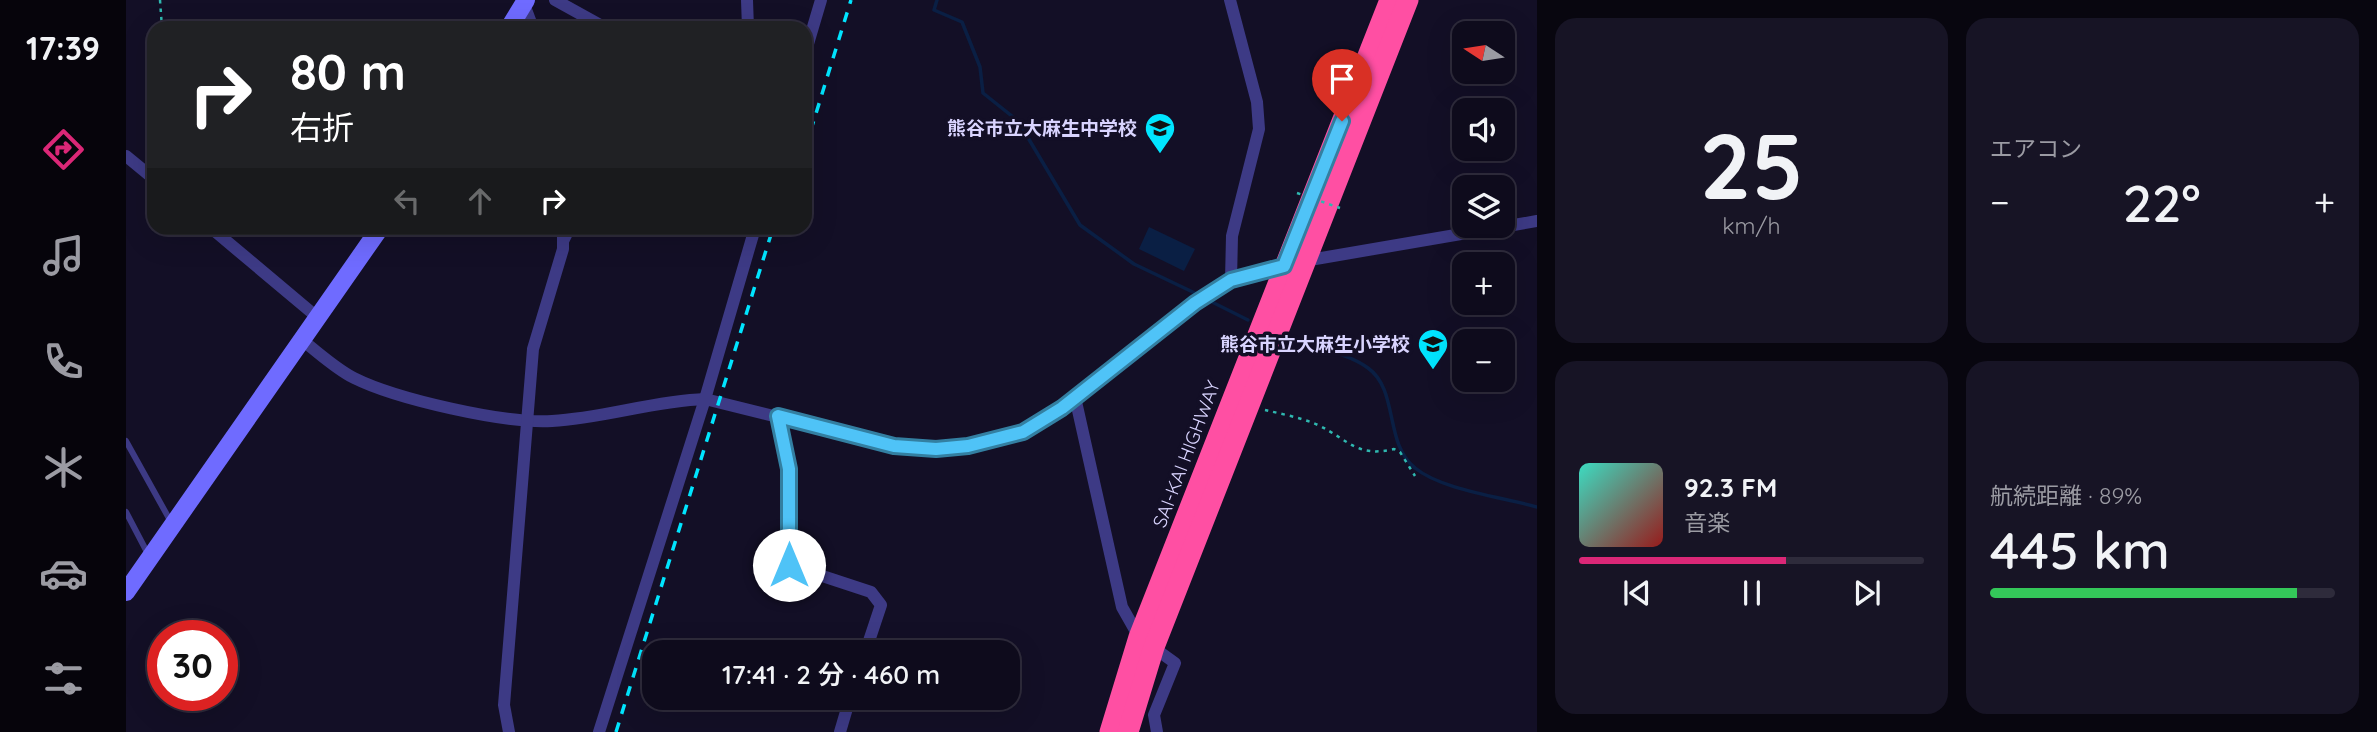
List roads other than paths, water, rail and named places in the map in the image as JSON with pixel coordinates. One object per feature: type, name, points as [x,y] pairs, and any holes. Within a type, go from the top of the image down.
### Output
[{"type":"highway","name":"SAI-KAI HIGHWAY","points":[[1128,732],[1147,642],[1294,264],[1390,0]]},
{"type":"highway","name":"SAI-KAI HIGHWAY","points":[[1110,732],[1248,405],[1294,264],[1408,0]]},
{"type":"street","points":[[555,0],[592,21]]},
{"type":"street","points":[[747,0],[748,21]]},
{"type":"street","points":[[812,30],[821,0]]},
{"type":"street","points":[[1230,0],[1257,102],[1259,129],[1232,236],[1231,280]]},
{"type":"street","points":[[513,21],[525,2]]},
{"type":"street","points":[[525,2],[531,21]]},
{"type":"street","points":[[126,156],[147,173]]},
{"type":"street","points":[[302,340],[352,377],[390,393],[526,422],[582,418],[675,400],[705,399],[894,446],[936,449],[968,446],[1023,432],[1076,397],[1195,303],[1231,280],[1294,264],[1537,222]]},
{"type":"street","points":[[219,235],[317,317]]},
{"type":"street","points":[[126,592],[375,235]]},
{"type":"street","points":[[509,732],[504,705],[533,349],[563,249],[563,235]]},
{"type":"street","points":[[599,732],[705,399],[753,235]]},
{"type":"street","points":[[1076,397],[1122,607],[1147,642],[1175,663],[1154,715],[1157,732]]},
{"type":"street","points":[[778,416],[789,469],[789,565],[871,592],[881,605],[869,640]]},
{"type":"street","points":[[840,732],[846,710]]},
{"type":"lane","points":[[563,249],[570,235]]},
{"type":"lane","points":[[126,441],[172,524]]},
{"type":"lane","points":[[126,512],[150,556]]},
{"type":"water","points":[[1149,227],[1195,249],[1184,271],[1139,249]]},
{"type":"waterway","points":[[937,0],[934,10],[962,22],[980,67],[983,93],[1018,121],[1080,225],[1134,264],[1199,295]]},
{"type":"waterway","points":[[1206,299],[1248,320]]},
{"type":"waterway","points":[[1287,339],[1359,362],[1378,378],[1384,390],[1399,445],[1405,458],[1415,468],[1427,476],[1456,487],[1537,507]]},
{"type":"railway","points":[[812,126],[851,0]]},
{"type":"railway","points":[[616,732],[771,235]]},
{"type":"place","name":"熊谷市立大麻生中学校","points":[[1160,155]]},
{"type":"place","name":"熊谷市立大麻生小学校","points":[[1433,371]]}]
